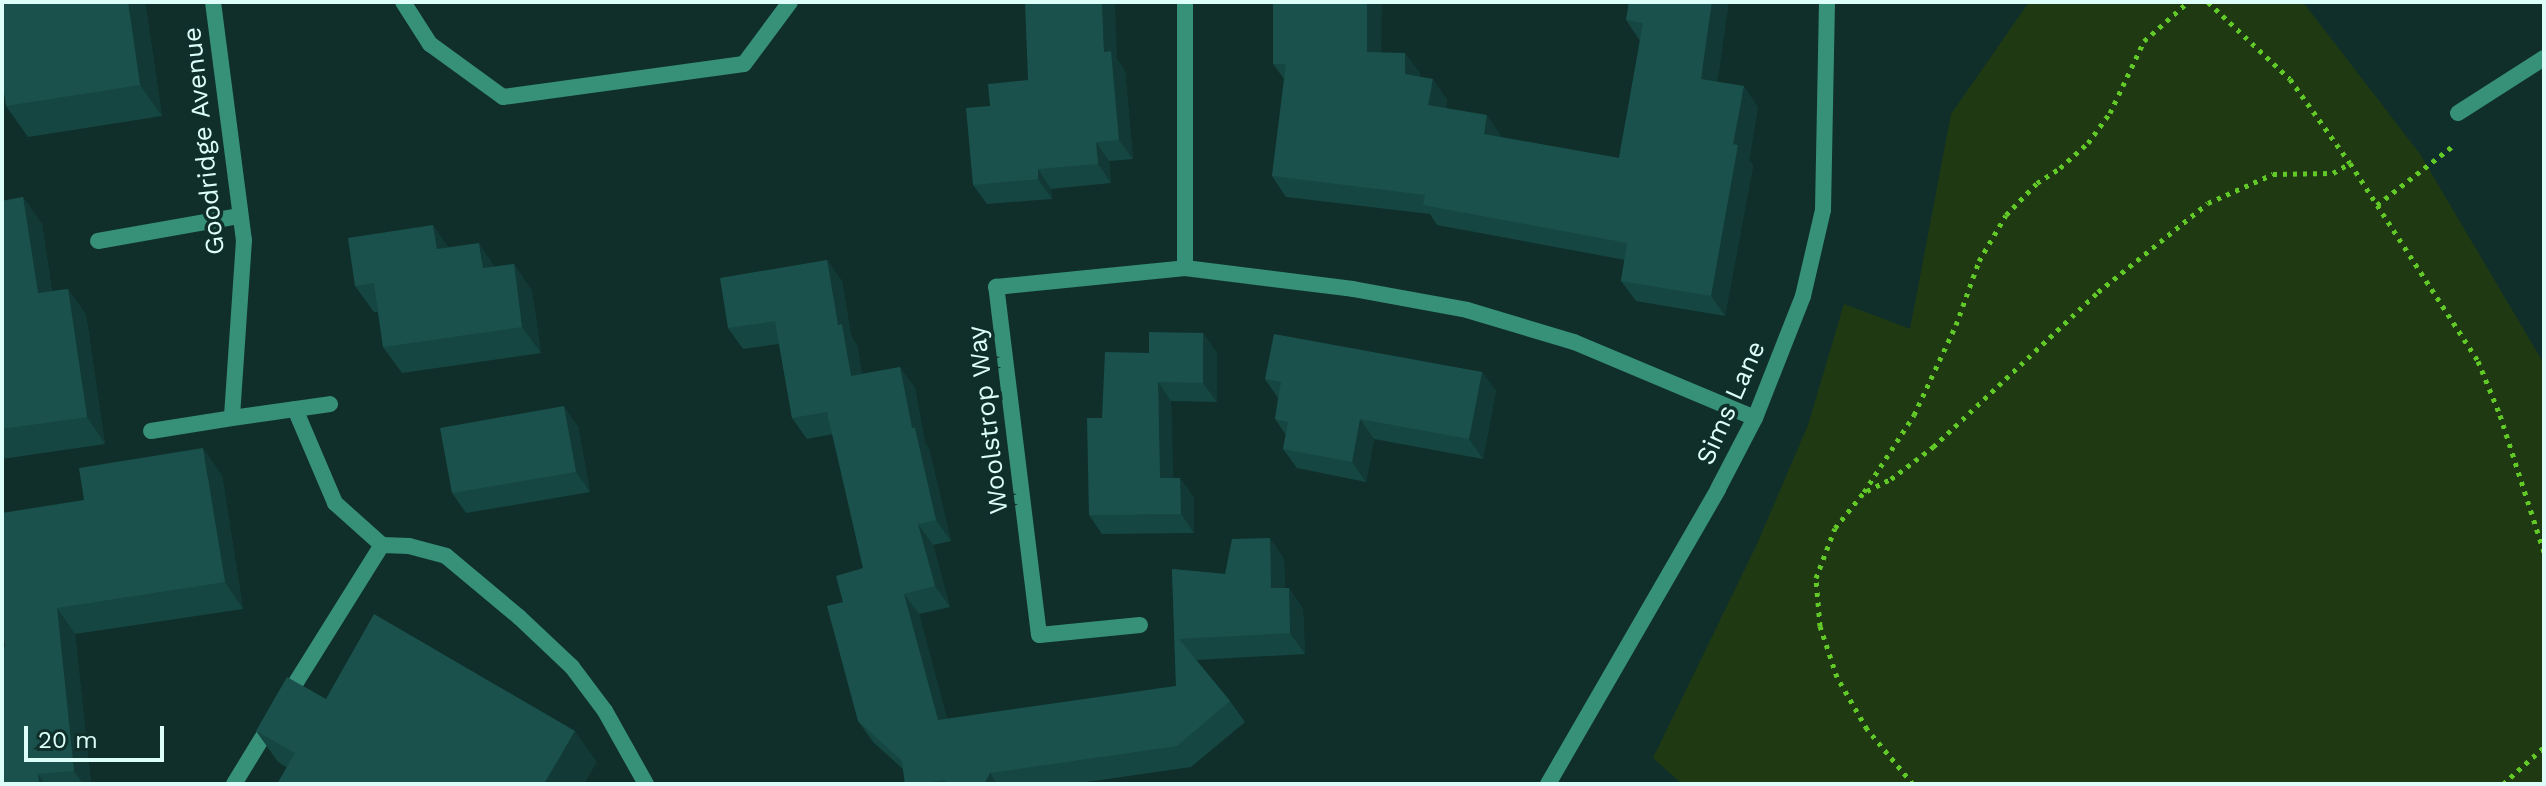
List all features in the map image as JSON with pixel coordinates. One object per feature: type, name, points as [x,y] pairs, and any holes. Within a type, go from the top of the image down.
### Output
[{"type":"street","name":"Goodridge Avenue","points":[[213,2],[244,240],[232,418]]},
{"type":"street","points":[[403,2],[430,44],[503,97],[744,64],[790,2]]},
{"type":"street","points":[[1185,2],[1185,268]]},
{"type":"street","name":"Sims Lane","points":[[1548,784],[1718,489],[1755,418],[1803,296],[1823,210],[1827,2]]},
{"type":"street","points":[[2458,113],[2544,58]]},
{"type":"street","points":[[98,241],[240,216]]},
{"type":"street","name":"Woolstrop Way","points":[[1140,625],[1039,635],[996,287],[1185,268],[1353,289],[1467,310],[1574,342],[1755,418]]},
{"type":"street","points":[[151,431],[330,404]]},
{"type":"street","points":[[295,409],[335,503],[382,545],[409,546],[446,556],[519,617],[580,678],[605,711],[646,784]]},
{"type":"street","points":[[234,784],[382,545]]},
{"type":"path","points":[[1913,784],[1867,729],[1837,677],[1820,626],[1816,578],[1835,528],[1864,492],[1914,415],[1956,325],[1979,261],[2006,215],[2037,183],[2088,143],[2110,113],[2144,41],[2188,2]]},
{"type":"path","points":[[2208,2],[2290,79],[2350,163],[2478,361],[2500,415],[2544,552]]},
{"type":"path","points":[[2377,205],[2466,137]]},
{"type":"path","points":[[1864,492],[1891,479],[1933,447],[2098,292],[2208,203],[2273,174],[2333,173],[2350,163]]},
{"type":"path","points":[[2503,784],[2544,747]]},
{"type":"green space","points":[[2029,2],[2303,2],[2420,154],[2544,364],[2544,784],[1682,784],[1653,758],[1757,544],[1808,425],[1844,304],[1910,329],[1951,114]]},
{"type":"building","points":[[2,2],[128,2],[140,85],[6,106],[2,80]]},
{"type":"building","points":[[1025,2],[1102,2],[1104,52],[1111,51],[1119,140],[1096,142],[1098,164],[1038,169],[1038,179],[973,185],[966,108],[990,106],[988,84],[1028,80]]},
{"type":"building","points":[[1273,2],[1367,2],[1367,52],[1405,53],[1405,74],[1433,79],[1428,105],[1487,115],[1484,134],[1619,158],[1643,23],[1626,20],[1629,2],[1712,2],[1701,79],[1744,86],[1733,144],[1738,145],[1711,296],[1621,281],[1627,243],[1423,205],[1425,195],[1272,176],[1286,64],[1273,64]]},
{"type":"building","points":[[23,197],[38,293],[68,289],[87,417],[2,429],[2,201]]},
{"type":"building","points":[[433,225],[437,249],[479,243],[483,268],[514,264],[522,327],[383,347],[374,283],[355,286],[348,238]]},
{"type":"building","points":[[827,260],[851,376],[900,367],[912,428],[915,428],[936,520],[918,524],[935,586],[904,594],[938,720],[1176,686],[1172,569],[1225,574],[1232,539],[1270,538],[1271,588],[1289,588],[1290,633],[1179,639],[1230,701],[1177,746],[990,773],[984,784],[949,784],[945,780],[905,784],[902,761],[858,721],[827,606],[843,602],[836,576],[863,568],[827,412],[792,418],[775,321],[728,328],[720,278]]},
{"type":"building","points":[[1149,332],[1203,333],[1203,383],[1158,382],[1160,478],[1180,478],[1181,514],[1089,515],[1087,418],[1102,418],[1105,352],[1149,353]]},
{"type":"building","points":[[1274,334],[1482,372],[1469,439],[1360,419],[1352,462],[1283,449],[1288,422],[1275,419],[1281,382],[1265,379]]},
{"type":"building","points":[[564,406],[576,472],[452,493],[440,428]]},
{"type":"building","points":[[203,448],[225,582],[57,608],[74,771],[38,774],[39,784],[2,784],[2,647],[5,647],[2,624],[2,513],[84,500],[79,468]]},
{"type":"building","points":[[374,614],[575,731],[544,784],[277,784],[295,753],[256,731],[287,677],[326,699]]}]
